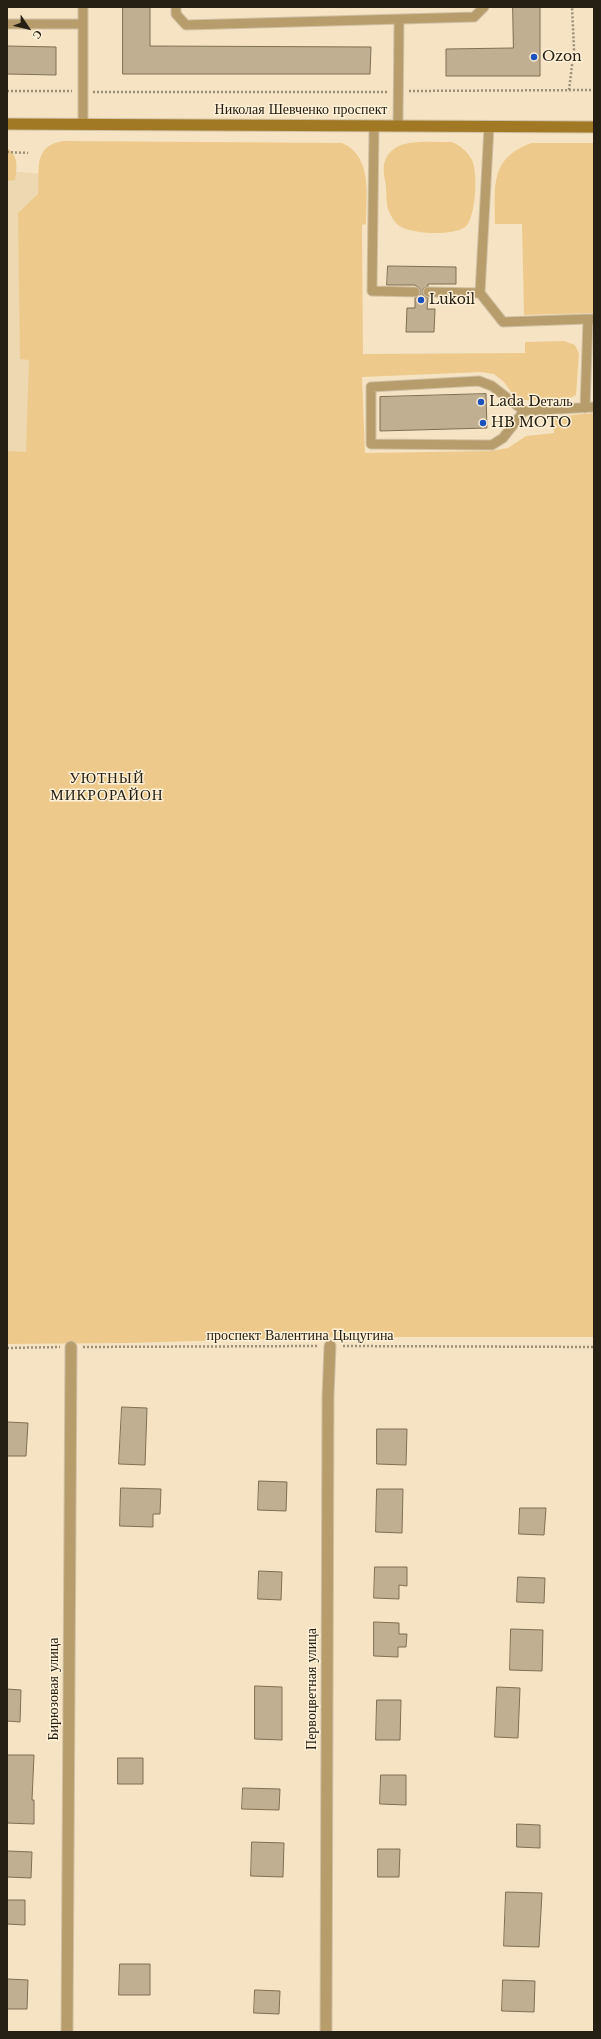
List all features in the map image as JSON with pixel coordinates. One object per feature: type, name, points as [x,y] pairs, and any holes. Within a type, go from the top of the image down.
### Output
[{"type":"main road","name":"Николая Шевченко проспект","points":[[7,124],[594,127]]},
{"type":"street","name":"Первоцветная улица","points":[[326,2032],[328,1398],[330,1346]]},
{"type":"street","name":"Бирюзовая улица","points":[[67,2032],[71,1347]]},
{"type":"lane","points":[[83,7],[83,124]]},
{"type":"lane","points":[[176,7],[176,14],[186,25],[474,17],[484,7]]},
{"type":"lane","points":[[398,126],[399,20]]},
{"type":"lane","points":[[7,24],[82,24]]},
{"type":"lane","points":[[374,126],[372,291],[415,292]]},
{"type":"lane","points":[[489,126],[480,293],[503,322],[591,319],[589,407],[524,411],[492,386],[479,381],[371,387],[370,444],[492,445],[503,438],[524,411]]},
{"type":"lane","points":[[428,292],[480,293]]},
{"type":"path","points":[[569,90],[574,49],[572,7]]},
{"type":"path","points":[[7,91],[399,92],[594,90]]},
{"type":"path","points":[[7,152],[28,153]]},
{"type":"path","name":"проспект Валентина Цыцугина","points":[[7,1348],[330,1346],[594,1347]]},
{"type":"shaded area","points":[[63,141],[342,143],[352,149],[359,157],[366,178],[366,224],[362,225],[363,354],[525,353],[525,342],[564,341],[575,345],[579,354],[576,395],[564,401],[524,400],[512,393],[504,382],[494,374],[481,372],[362,377],[365,453],[491,451],[508,448],[526,436],[554,433],[553,417],[594,413],[594,1337],[336,1337],[127,1343],[7,1344],[7,451],[26,452],[29,360],[20,359],[18,213],[38,194],[39,168],[42,154],[46,148]]},
{"type":"shaded area","points":[[422,142],[452,142],[466,151],[474,166],[474,203],[467,225],[462,229],[443,233],[420,232],[401,227],[392,218],[387,206],[384,165],[388,155],[394,149],[402,145]]},
{"type":"shaded area","points":[[531,143],[594,143],[594,313],[524,315],[522,224],[495,224],[495,186],[497,175],[501,166],[508,157],[517,150]]},
{"type":"shaded area","points":[[7,148],[14,155],[17,166],[15,180],[7,181]]},
{"type":"shaded area","points":[[7,171],[45,174],[46,462],[7,460]]},
{"type":"building","points":[[123,7],[150,7],[150,46],[371,47],[370,74],[123,74]]},
{"type":"building","points":[[513,7],[540,7],[540,76],[446,76],[446,49],[513,48]]},
{"type":"building","points":[[7,46],[56,47],[56,75],[7,74]]},
{"type":"building","name":"Lukoil","points":[[388,266],[456,267],[456,284],[428,284],[428,286],[423,289],[423,295],[428,298],[427,309],[435,309],[434,332],[406,332],[407,308],[415,308],[415,298],[420,295],[420,289],[415,285],[387,285]]},
{"type":"building","points":[[486,394],[487,428],[380,431],[380,397]]},
{"type":"building","points":[[122,1407],[147,1408],[145,1465],[119,1464]]},
{"type":"building","points":[[7,1422],[28,1423],[26,1456],[7,1456]]},
{"type":"building","points":[[377,1429],[407,1429],[406,1465],[377,1464]]},
{"type":"building","points":[[259,1481],[287,1482],[286,1511],[258,1510]]},
{"type":"building","points":[[121,1488],[161,1489],[160,1514],[153,1514],[153,1527],[120,1526]]},
{"type":"building","points":[[377,1489],[403,1489],[402,1533],[376,1532]]},
{"type":"building","points":[[520,1508],[546,1508],[544,1535],[519,1534]]},
{"type":"building","points":[[375,1567],[407,1567],[407,1586],[399,1585],[399,1599],[374,1598]]},
{"type":"building","points":[[259,1571],[282,1572],[281,1600],[258,1599]]},
{"type":"building","points":[[518,1577],[545,1578],[544,1603],[517,1602]]},
{"type":"building","points":[[374,1622],[399,1623],[399,1634],[407,1634],[406,1647],[398,1647],[398,1657],[374,1656]]},
{"type":"building","points":[[511,1629],[543,1630],[542,1671],[510,1670]]},
{"type":"building","points":[[255,1686],[282,1687],[282,1740],[255,1739]]},
{"type":"building","points":[[497,1687],[520,1688],[518,1738],[495,1737]]},
{"type":"building","points":[[7,1689],[21,1690],[20,1722],[7,1721]]},
{"type":"building","points":[[377,1700],[401,1700],[400,1740],[376,1740]]},
{"type":"building","points":[[7,1755],[34,1755],[32,1800],[34,1800],[34,1824],[7,1823]]},
{"type":"building","points":[[118,1758],[143,1758],[143,1784],[118,1784]]},
{"type":"building","points":[[381,1775],[406,1775],[406,1805],[380,1804]]},
{"type":"building","points":[[243,1788],[280,1789],[279,1810],[242,1809]]},
{"type":"building","points":[[517,1824],[540,1825],[540,1848],[517,1847]]},
{"type":"building","points":[[252,1842],[284,1843],[283,1877],[251,1876]]},
{"type":"building","points":[[378,1849],[400,1849],[399,1877],[378,1877]]},
{"type":"building","points":[[7,1851],[32,1852],[31,1878],[7,1877]]},
{"type":"building","points":[[506,1892],[542,1893],[539,1947],[504,1946]]},
{"type":"building","points":[[7,1900],[25,1900],[25,1925],[7,1924]]},
{"type":"building","points":[[120,1964],[150,1964],[150,1995],[119,1995]]},
{"type":"building","points":[[7,1979],[28,1980],[27,2009],[7,2009]]},
{"type":"building","points":[[503,1980],[535,1981],[534,2012],[502,2011]]},
{"type":"building","points":[[255,1990],[280,1991],[279,2014],[254,2013]]},
{"type":"place","name":"Ozon","points":[[534,57]]},
{"type":"place","name":"Lukoil","points":[[421,300]]},
{"type":"place","name":"Lada Dеталь","points":[[481,402]]},
{"type":"place","name":"HB MOTO","points":[[483,423]]},
{"type":"district","name":"УЮТНЫЙ МИКРОРАЙОН","points":[[107,788]]}]
